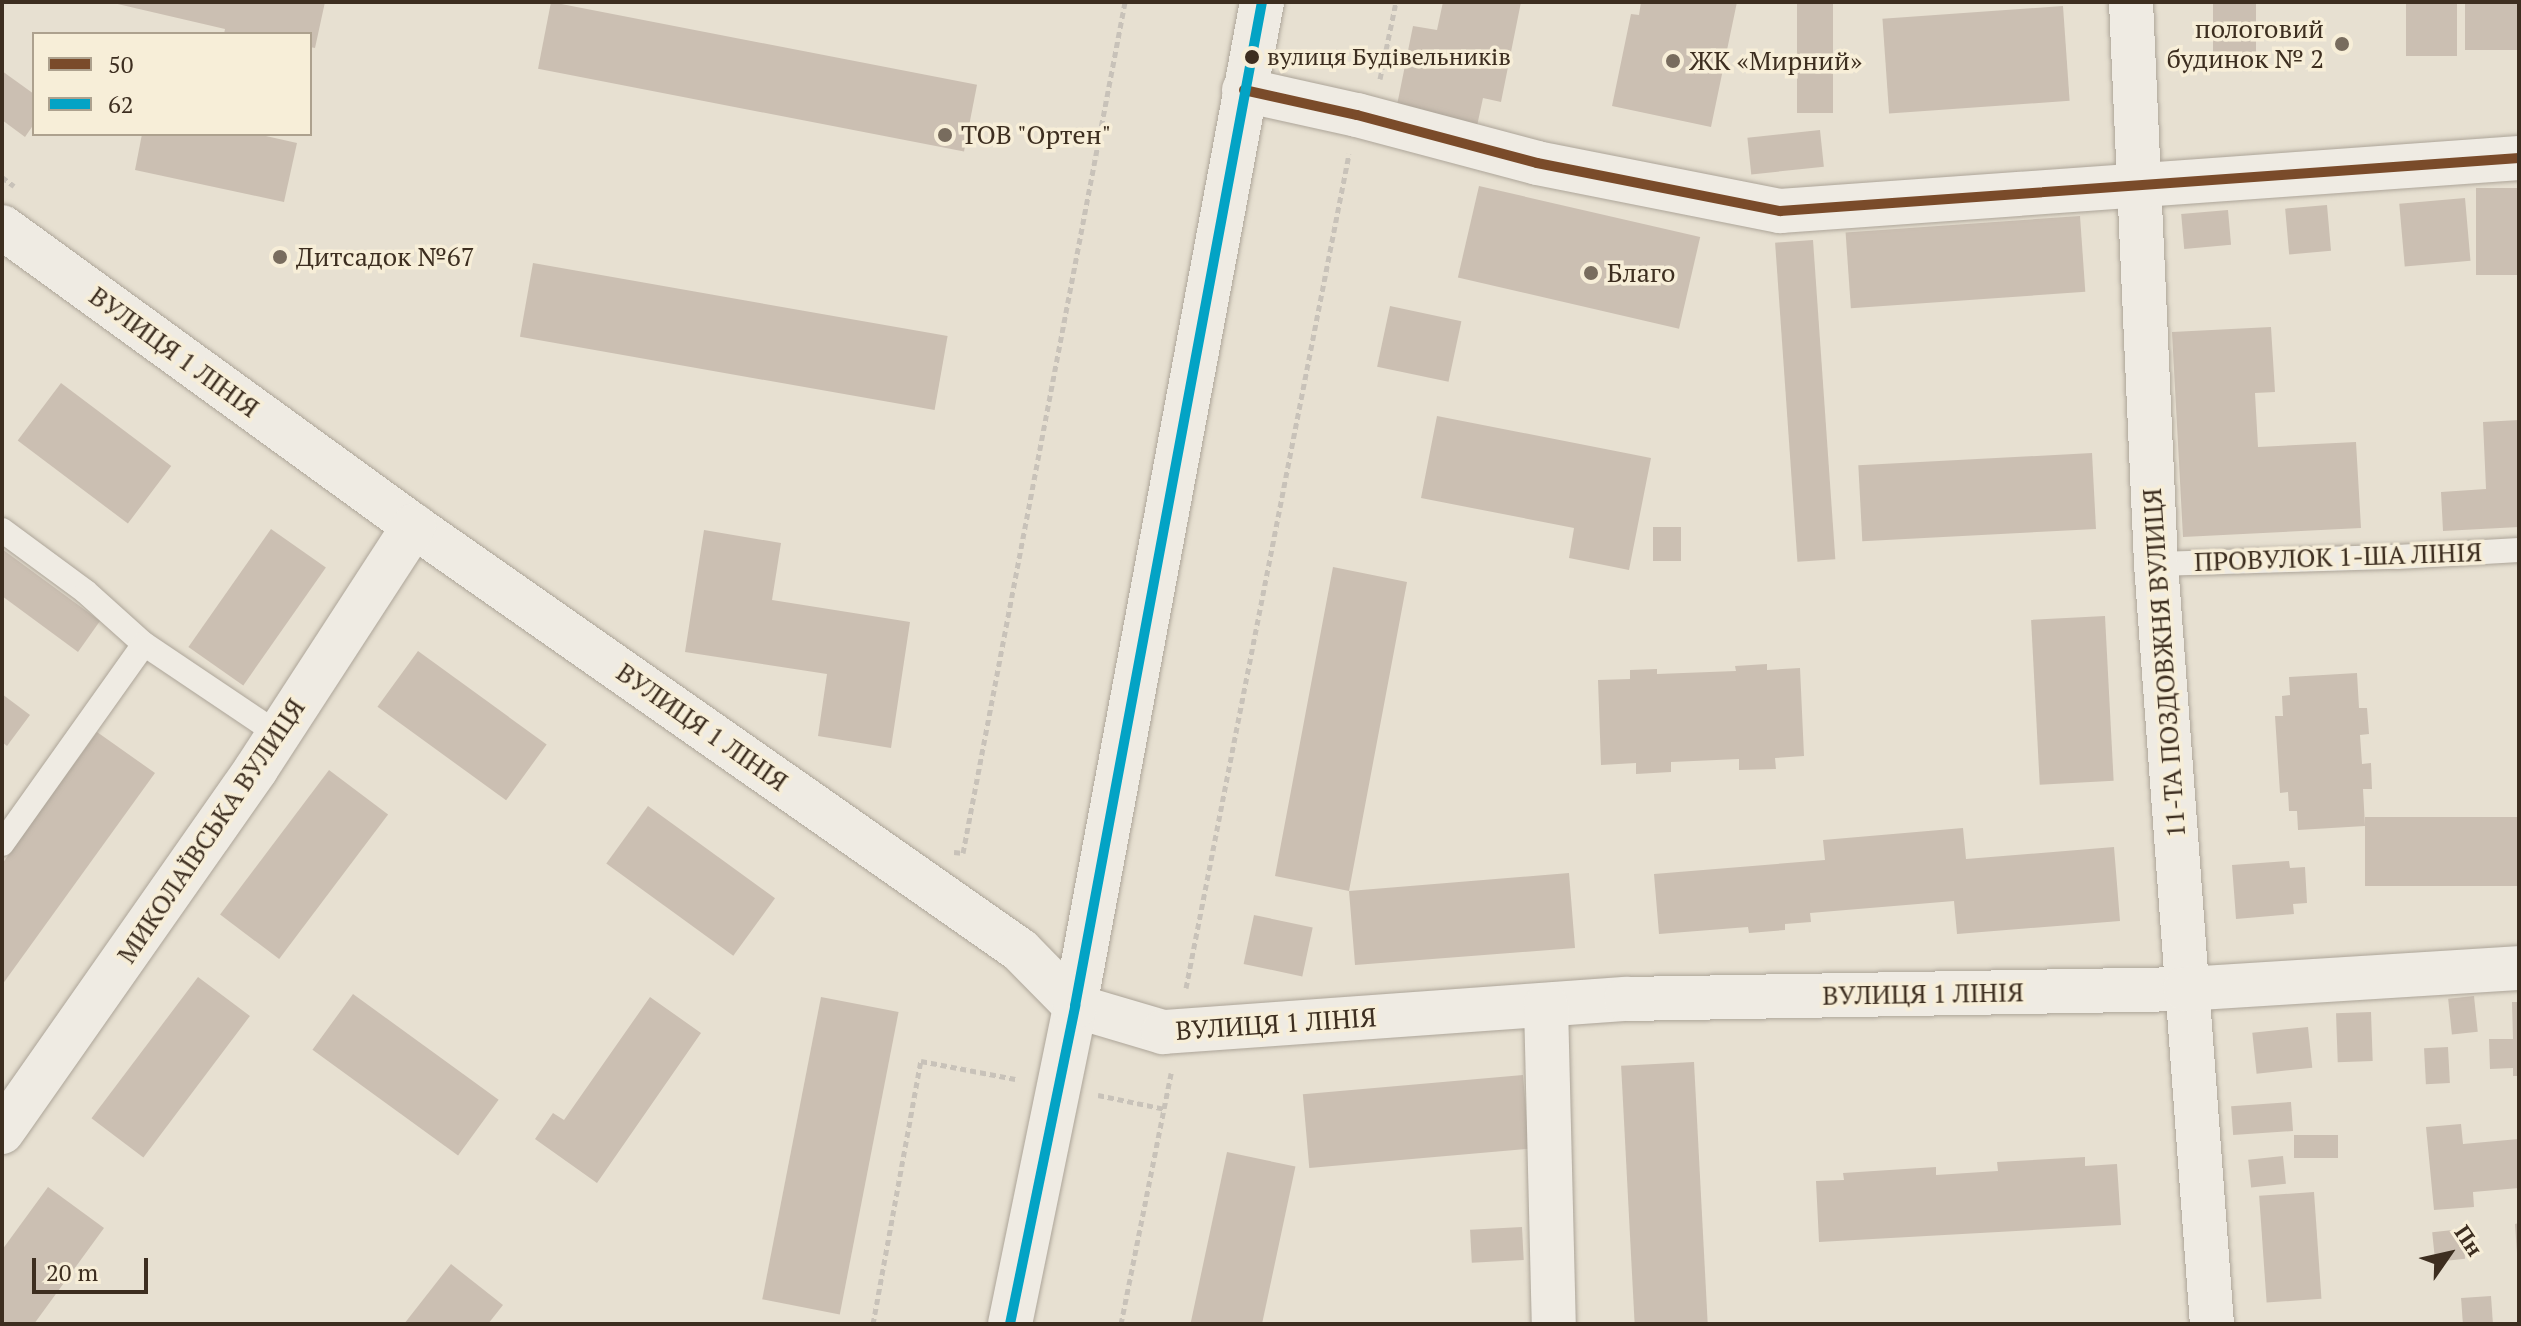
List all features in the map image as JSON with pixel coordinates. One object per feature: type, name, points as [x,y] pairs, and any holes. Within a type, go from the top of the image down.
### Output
[{"type":"street","points":[[1010,1324],[1075,1006],[1262,2]]},
{"type":"street","name":"11-ТА ПОЗДОВЖНЯ ВУЛИЦЯ","points":[[2131,2],[2156,564],[2212,1324]]},
{"type":"street","points":[[1244,90],[1357,115],[1537,163],[1780,211],[2519,158]]},
{"type":"street","name":"ВУЛИЦЯ 1 ЛІНІЯ","points":[[2,227],[414,526],[1020,950],[1075,1006],[1163,1032],[1626,999],[2185,989],[2519,968]]},
{"type":"street","name":"МИКОЛАЇВСЬКА ВУЛИЦЯ","points":[[2,1132],[278,734],[414,526]]},
{"type":"street","points":[[1546,1005],[1554,1324]]},
{"type":"lane","points":[[2,530],[86,592],[144,644],[278,734]]},
{"type":"lane","name":"ПРОВУЛОК 1-ША ЛІНІЯ","points":[[2156,564],[2519,550]]},
{"type":"lane","points":[[2,844],[144,644]]},
{"type":"path","points":[[963,853],[1125,2]]},
{"type":"path","points":[[1121,1324],[1357,115],[1381,76],[1396,2]]},
{"type":"path","points":[[873,1324],[921,1061],[1015,1079]]},
{"type":"path","points":[[1097,1095],[1165,1109]]},
{"type":"building","points":[[109,2],[325,2],[315,48],[312,47],[312,32],[224,32],[225,29]]},
{"type":"building","points":[[551,2],[977,85],[964,152],[538,69]]},
{"type":"building","points":[[1443,2],[1521,2],[1501,102],[1483,98],[1477,126],[1396,110],[1413,26],[1437,30]]},
{"type":"building","name":"ЖК «Мирний»","points":[[1641,2],[1737,2],[1711,127],[1612,106],[1631,14],[1639,15]]},
{"type":"building","points":[[1797,2],[1833,2],[1833,113],[1797,113]]},
{"type":"building","points":[[2213,2],[2256,2],[2256,69],[2213,69]]},
{"type":"building","points":[[2406,2],[2457,2],[2457,56],[2406,56]]},
{"type":"building","points":[[2465,2],[2519,2],[2519,50],[2465,50]]},
{"type":"building","points":[[2063,6],[2070,101],[1889,113],[1882,19]]},
{"type":"building","points":[[2,71],[32,93],[32,127],[25,137],[2,120]]},
{"type":"building","points":[[1820,130],[1824,167],[1751,174],[1747,138]]},
{"type":"building","points":[[142,136],[266,136],[297,143],[284,202],[135,170]]},
{"type":"building","points":[[1479,186],[1700,237],[1679,329],[1458,278]]},
{"type":"building","points":[[2476,188],[2519,188],[2519,275],[2476,275]]},
{"type":"building","points":[[2465,198],[2470,261],[2405,267],[2399,204]]},
{"type":"building","points":[[2327,205],[2331,251],[2289,254],[2285,209]]},
{"type":"building","points":[[2228,210],[2231,245],[2184,249],[2181,214]]},
{"type":"building","points":[[2080,216],[2085,292],[1851,308],[1846,232]]},
{"type":"building","points":[[1813,240],[1835,559],[1797,562],[1775,243]]},
{"type":"building","points":[[533,263],[948,336],[935,410],[520,337]]},
{"type":"building","points":[[1390,306],[1461,321],[1449,382],[1377,367]]},
{"type":"building","points":[[2271,327],[2275,392],[2255,393],[2258,447],[2356,442],[2361,528],[2183,537],[2172,332]]},
{"type":"building","points":[[61,383],[171,466],[128,524],[18,441]]},
{"type":"building","points":[[1437,416],[1651,458],[1629,570],[1569,558],[1574,528],[1421,498]]},
{"type":"building","points":[[2519,420],[2519,527],[2443,531],[2441,492],[2486,489],[2483,422]]},
{"type":"building","points":[[2092,453],[2096,529],[1862,541],[1858,465]]},
{"type":"building","points":[[1653,527],[1681,527],[1681,561],[1653,561]]},
{"type":"building","points":[[271,529],[326,567],[243,685],[188,647]]},
{"type":"building","points":[[704,530],[781,543],[772,600],[910,622],[891,748],[818,736],[827,674],[685,652]]},
{"type":"building","points":[[2,549],[100,621],[78,652],[2,596]]},
{"type":"building","points":[[1333,567],[1407,582],[1349,891],[1275,876]]},
{"type":"building","points":[[2105,616],[2114,781],[2040,785],[2031,620]]},
{"type":"building","points":[[418,651],[547,744],[506,800],[377,707]]},
{"type":"building","points":[[1767,664],[1767,670],[1800,668],[1804,756],[1775,758],[1776,769],[1739,770],[1739,759],[1671,762],[1671,772],[1636,774],[1636,763],[1601,765],[1598,680],[1630,679],[1630,670],[1657,669],[1657,674],[1736,671],[1735,666]]},
{"type":"building","points":[[2357,673],[2359,708],[2367,708],[2369,734],[2360,735],[2362,764],[2371,763],[2372,789],[2363,789],[2365,826],[2298,830],[2297,811],[2289,811],[2288,792],[2280,793],[2275,716],[2283,716],[2282,696],[2290,695],[2289,677]]},
{"type":"building","points":[[2,694],[30,715],[7,746],[2,742]]},
{"type":"building","points":[[97,732],[155,773],[2,985],[2,864]]},
{"type":"building","points":[[329,770],[388,815],[279,959],[220,915]]},
{"type":"building","points":[[648,806],[775,898],[733,956],[606,863]]},
{"type":"building","points":[[2365,817],[2519,817],[2519,886],[2365,886]]},
{"type":"building","points":[[1963,828],[1966,859],[2114,847],[2120,921],[1957,934],[1954,901],[1810,913],[1811,922],[1785,924],[1785,930],[1749,933],[1748,927],[1659,934],[1654,874],[1825,860],[1823,840]]},
{"type":"building","points":[[2289,861],[2290,868],[2305,867],[2307,903],[2293,904],[2294,914],[2236,919],[2232,865]]},
{"type":"building","points":[[1569,873],[1575,948],[1355,965],[1349,891]]},
{"type":"building","points":[[1254,915],[1313,927],[1302,976],[1244,964]]},
{"type":"building","points":[[198,977],[250,1016],[143,1157],[91,1118]]},
{"type":"building","points":[[353,994],[499,1100],[458,1156],[312,1050]]},
{"type":"building","points":[[2474,996],[2478,1032],[2452,1035],[2448,999]]},
{"type":"building","points":[[650,997],[701,1033],[597,1183],[535,1139],[553,1113],[564,1120]]},
{"type":"building","points":[[821,997],[899,1012],[840,1314],[762,1299]]},
{"type":"building","points":[[2512,1002],[2519,1002],[2519,1076],[2513,1076],[2513,1068],[2490,1069],[2489,1039],[2513,1039]]},
{"type":"building","points":[[2371,1012],[2373,1061],[2338,1062],[2336,1013]]},
{"type":"building","points":[[2308,1027],[2312,1068],[2257,1074],[2252,1033]]},
{"type":"building","points":[[2448,1047],[2450,1083],[2426,1084],[2424,1048]]},
{"type":"building","points":[[1694,1062],[1708,1324],[1635,1324],[1621,1066]]},
{"type":"building","points":[[1523,1075],[1529,1149],[1309,1168],[1303,1094]]},
{"type":"building","points":[[2291,1102],[2293,1131],[2233,1135],[2231,1106]]},
{"type":"building","points":[[2461,1124],[2463,1144],[2519,1139],[2519,1188],[2473,1192],[2474,1207],[2434,1210],[2426,1127]]},
{"type":"building","points":[[2294,1135],[2338,1135],[2338,1158],[2294,1158]]},
{"type":"building","points":[[1227,1152],[1295,1167],[1262,1324],[1190,1324]]},
{"type":"building","points":[[2283,1156],[2286,1184],[2251,1188],[2248,1160]]},
{"type":"building","points":[[2085,1157],[2085,1166],[2117,1164],[2121,1225],[1819,1242],[1816,1181],[1844,1180],[1843,1173],[1936,1167],[1936,1175],[1998,1171],[1997,1162]]},
{"type":"building","points":[[48,1187],[104,1228],[34,1324],[2,1324],[2,1250]]},
{"type":"building","points":[[2314,1192],[2321,1299],[2267,1303],[2259,1196]]},
{"type":"building","points":[[2519,1223],[2519,1253],[2517,1253],[2515,1224]]},
{"type":"building","points":[[1522,1227],[1524,1260],[1472,1263],[1470,1230]]},
{"type":"building","points":[[2462,1229],[2465,1259],[2435,1262],[2432,1232]]},
{"type":"building","points":[[451,1264],[503,1305],[488,1324],[404,1324]]},
{"type":"building","points":[[2491,1296],[2493,1324],[2463,1324],[2461,1298]]},
{"type":"transit line","name":"62","points":[[1010,1324],[1075,1006],[1262,2]]},
{"type":"transit line","name":"50","points":[[1244,90],[1357,115],[1537,163],[1780,211],[2519,158]]},
{"type":"place","name":"пологовий будинок № 2","points":[[2342,44]]},
{"type":"place","name":"вулиця Будівельників","points":[[1252,57]]},
{"type":"place","name":"ЖК «Мирний»","points":[[1673,61]]},
{"type":"place","name":"ТОВ \"Ортен\"","points":[[945,135]]},
{"type":"place","name":"Дитсадок №67","points":[[280,257]]},
{"type":"place","name":"Благо","points":[[1591,273]]}]
